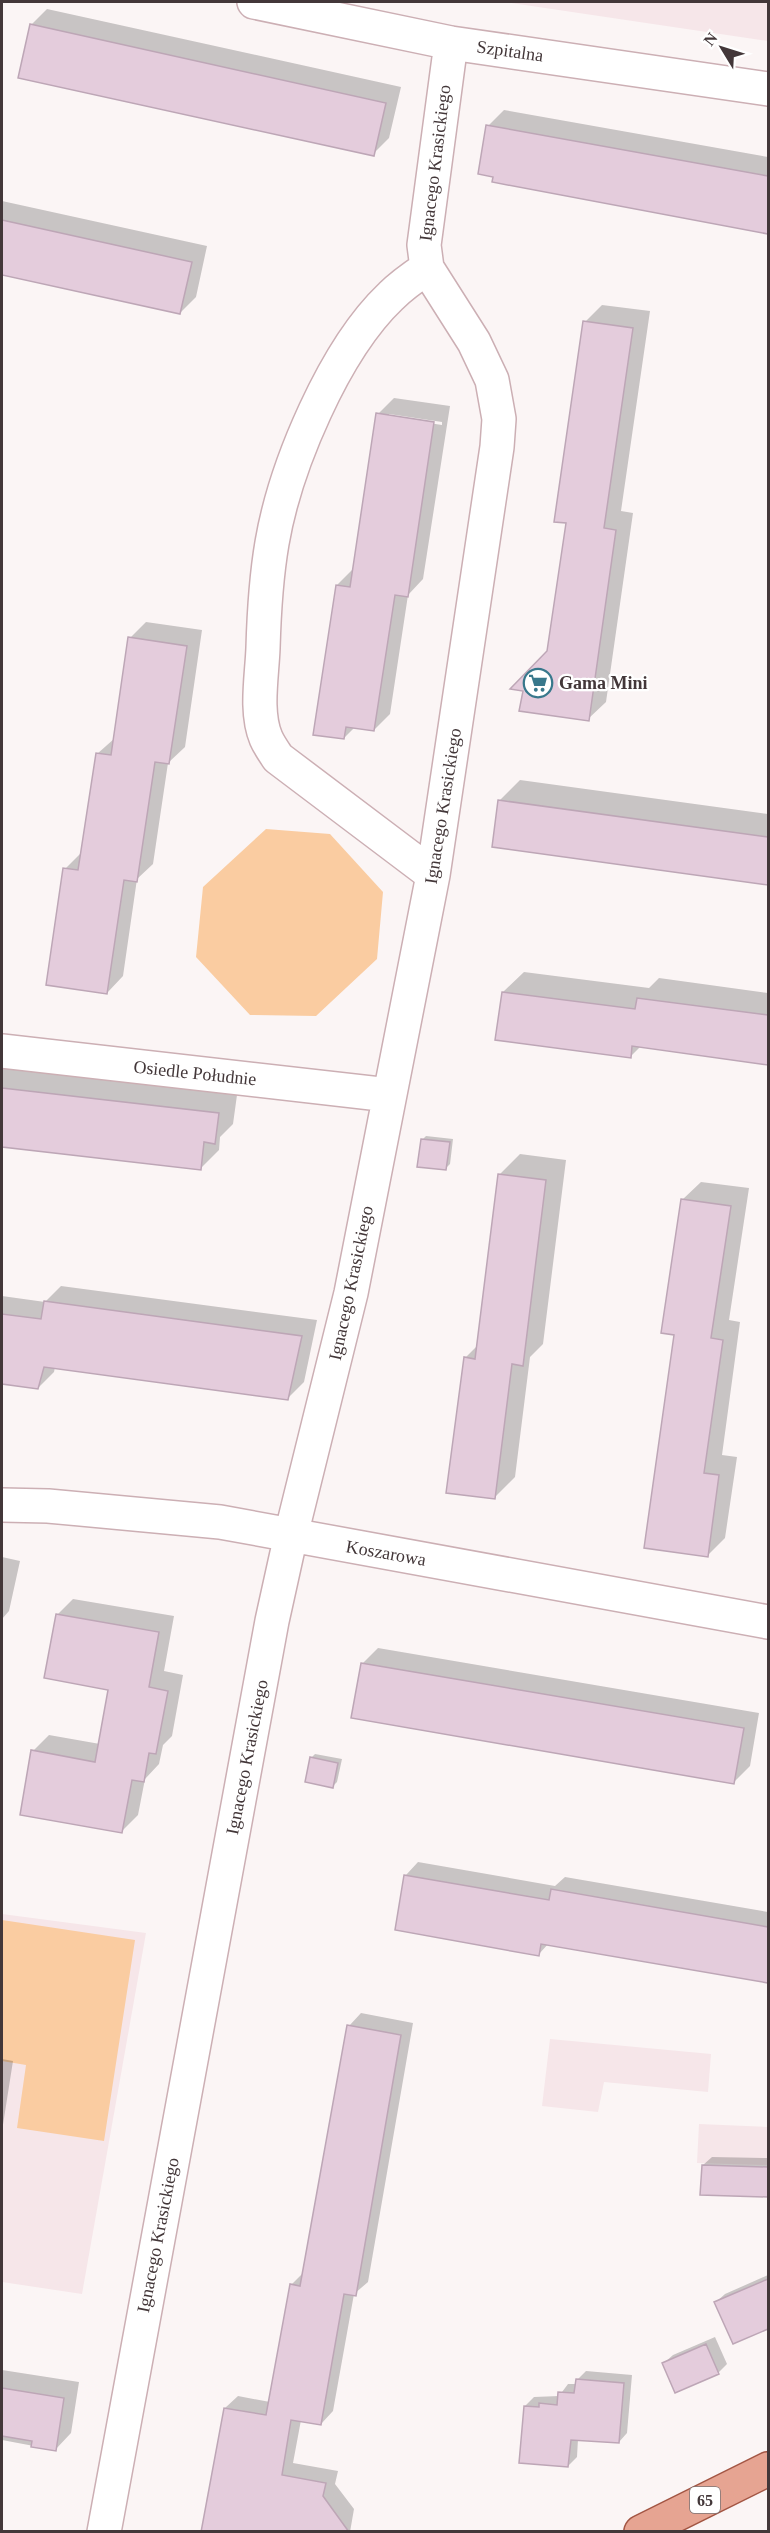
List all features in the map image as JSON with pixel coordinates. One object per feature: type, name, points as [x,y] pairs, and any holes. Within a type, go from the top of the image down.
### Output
[{"type":"main road","name":"65","points":[[641,2532],[768,2469]]},
{"type":"street","name":"Szpitalna","points":[[254,2],[451,43],[768,89]]},
{"type":"street","name":"Ignacego Krasickiego","points":[[104,2532],[270,1633],[291,1535],[351,1293],[433,875],[497,447],[499,419],[492,380],[474,342],[427,268],[424,245],[426,216],[451,43]]},
{"type":"street","points":[[427,268],[390,297],[365,326],[339,367],[307,431],[288,485],[272,542],[264,611],[261,706],[266,739],[278,758],[433,875]]},
{"type":"street","name":"Osiedle Południe","points":[[2,1051],[389,1095]]},
{"type":"street","name":"Koszarowa","points":[[2,1505],[48,1506],[220,1522],[768,1622]]},
{"type":"shaded area","points":[[505,2],[768,2],[768,41]]},
{"type":"shaded area","points":[[266,829],[330,834],[383,892],[377,959],[316,1016],[250,1015],[196,957],[203,887]]},
{"type":"shaded area","points":[[2,1914],[146,1933],[82,2294],[2,2282]]},
{"type":"shaded area","points":[[2,1920],[135,1940],[104,2141],[17,2128],[26,2065],[2,2061]]},
{"type":"shaded area","points":[[550,2039],[711,2054],[708,2092],[604,2082],[598,2112],[542,2106]]},
{"type":"shaded area","points":[[699,2124],[768,2127],[768,2165],[697,2163]]},
{"type":"building","points":[[30,24],[386,103],[374,156],[18,78]]},
{"type":"building","points":[[486,125],[768,176],[768,234],[492,182],[493,177],[478,174]]},
{"type":"building","points":[[2,220],[192,262],[180,314],[2,275]]},
{"type":"building","points":[[583,321],[633,328],[604,528],[616,530],[589,721],[519,711],[523,691],[510,689],[547,651],[566,523],[554,522]]},
{"type":"building","points":[[376,413],[434,422],[408,597],[395,595],[374,731],[346,727],[344,739],[313,735],[336,585],[350,587]]},
{"type":"building","points":[[128,637],[187,646],[169,764],[155,762],[137,882],[124,880],[107,994],[46,985],[63,868],[78,870],[96,753],[111,755]]},
{"type":"building","points":[[498,800],[768,837],[768,885],[492,847]]},
{"type":"building","points":[[502,992],[635,1009],[637,998],[768,1015],[768,1065],[632,1046],[631,1058],[495,1040]]},
{"type":"building","points":[[2,1088],[219,1113],[215,1144],[204,1142],[201,1170],[2,1147]]},
{"type":"building","points":[[421,1139],[450,1142],[446,1170],[417,1167]]},
{"type":"building","points":[[498,1174],[546,1180],[523,1366],[512,1364],[495,1499],[446,1493],[464,1357],[475,1359]]},
{"type":"building","points":[[681,1199],[731,1206],[711,1338],[723,1340],[704,1473],[719,1475],[708,1557],[644,1548],[674,1335],[661,1333]]},
{"type":"building","points":[[44,1301],[302,1336],[288,1400],[44,1367],[38,1389],[2,1384],[2,1314],[41,1319]]},
{"type":"building","points":[[56,1614],[159,1632],[149,1687],[168,1691],[156,1754],[149,1753],[144,1782],[132,1780],[122,1833],[20,1815],[31,1750],[95,1762],[108,1690],[44,1678]]},
{"type":"building","points":[[361,1663],[744,1728],[734,1784],[351,1718]]},
{"type":"building","points":[[310,1757],[338,1763],[333,1788],[305,1782]]},
{"type":"building","points":[[404,1875],[549,1900],[551,1889],[768,1927],[768,1983],[541,1944],[539,1956],[395,1930]]},
{"type":"building","points":[[347,2025],[401,2035],[356,2296],[344,2294],[321,2425],[291,2420],[282,2475],[326,2483],[323,2496],[349,2532],[201,2532],[224,2408],[266,2415],[290,2284],[300,2286]]},
{"type":"building","points":[[702,2165],[768,2167],[768,2197],[700,2195]]},
{"type":"building","points":[[768,2279],[768,2329],[733,2344],[714,2302]]},
{"type":"building","points":[[706,2344],[719,2374],[675,2393],[662,2363]]},
{"type":"building","points":[[576,2379],[624,2383],[619,2443],[571,2440],[568,2467],[519,2463],[524,2406],[539,2407],[539,2403],[557,2405],[558,2392],[574,2393]]},
{"type":"building","points":[[2,2388],[64,2398],[56,2451],[31,2447],[32,2441],[2,2436]]},
{"type":"place","name":"Gama Mini","points":[[538,683]]}]
